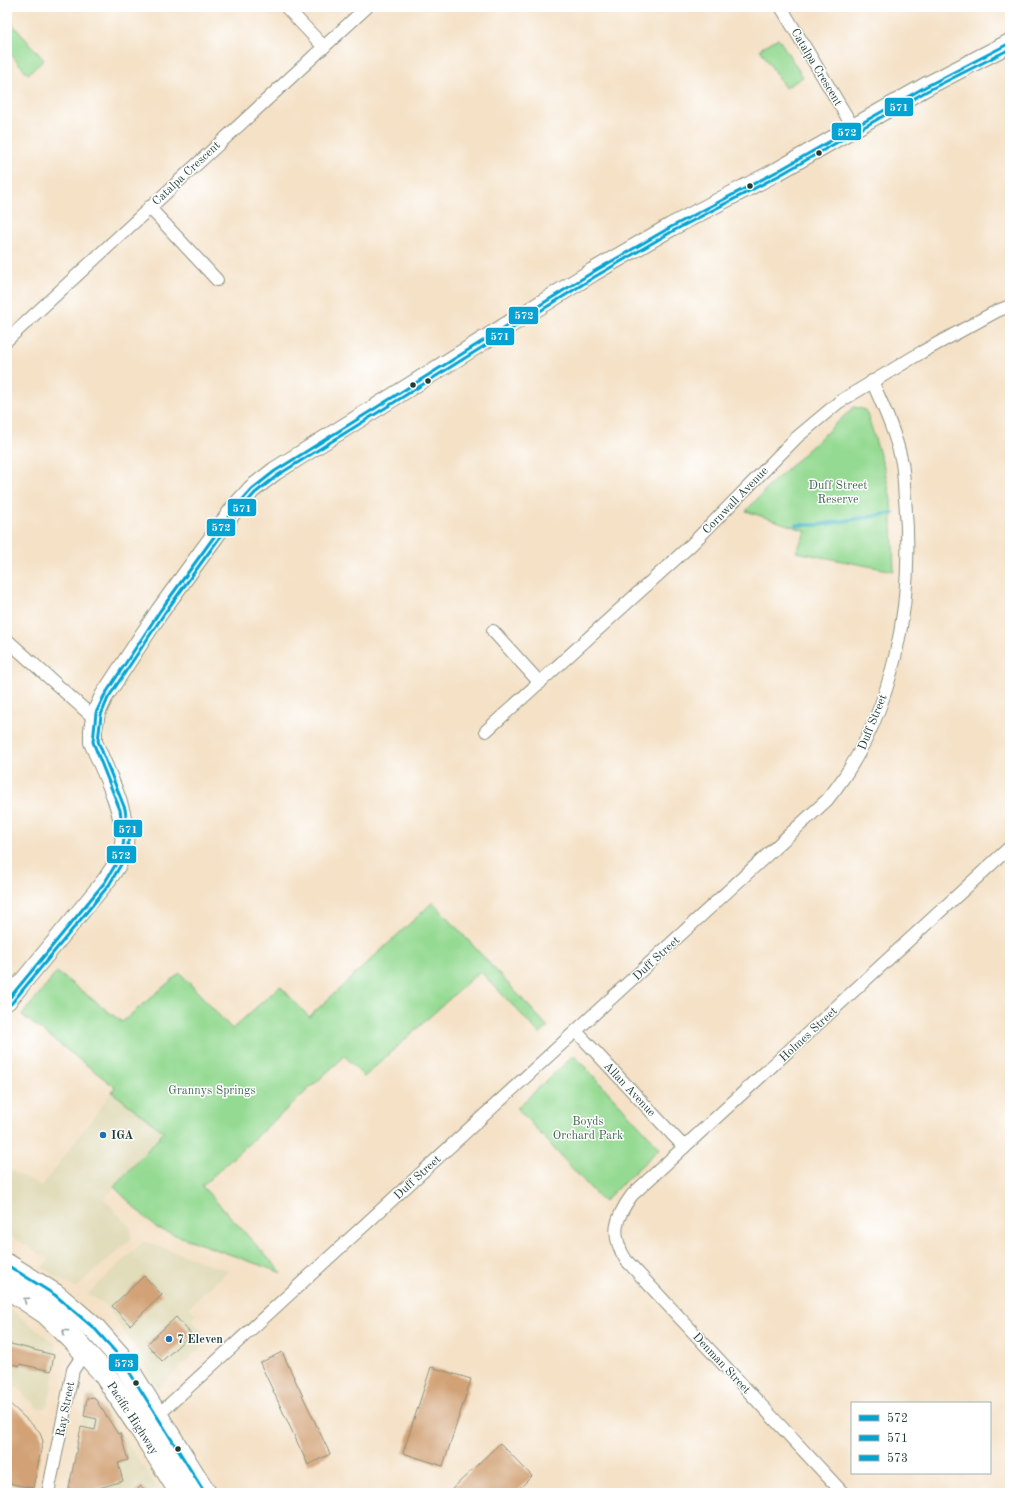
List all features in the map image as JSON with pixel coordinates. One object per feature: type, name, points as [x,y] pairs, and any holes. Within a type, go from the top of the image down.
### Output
[{"type":"highway","name":"Pacific Highway","points":[[7,1265],[55,1295],[84,1319],[120,1357],[158,1415],[205,1493]]},
{"type":"highway","name":"Pacific Highway","points":[[7,1287],[46,1313],[84,1351],[106,1377],[181,1493]]},
{"type":"main road","points":[[7,1001],[105,882],[116,866],[123,851],[125,835],[123,819],[93,742],[94,720],[104,696],[160,611],[235,508],[252,489],[263,480],[497,331],[593,272],[671,227],[778,170],[924,87],[1010,43]]},
{"type":"street","points":[[286,7],[324,46]]},
{"type":"street","name":"Catalpa Crescent","points":[[7,340],[366,7]]},
{"type":"street","name":"Catalpa Crescent","points":[[781,7],[853,127]]},
{"type":"street","points":[[149,207],[217,280]]},
{"type":"street","name":"Cornwall Avenue","points":[[486,731],[692,544],[796,438],[839,402],[872,381],[996,311],[1010,306]]},
{"type":"street","name":"Duff Street","points":[[158,1415],[827,800],[843,780],[860,752],[876,716],[897,653],[908,557],[902,464],[894,433],[872,381]]},
{"type":"street","points":[[494,631],[540,683]]},
{"type":"street","points":[[7,640],[94,720]]},
{"type":"street","name":"Holmes Street","points":[[616,1227],[619,1215],[632,1195],[1010,848]]},
{"type":"street","name":"Allan Avenue","points":[[576,1031],[684,1148]]},
{"type":"street","name":"Denman Street","points":[[616,1227],[616,1239],[626,1260],[843,1493]]},
{"type":"street","name":"Ray Street","points":[[48,1493],[73,1370],[84,1351],[101,1336]]},
{"type":"shaded area","points":[[112,1092],[164,1132],[104,1199],[130,1227],[131,1239],[75,1288],[42,1268],[49,1259],[7,1234],[7,1168],[42,1186]]},
{"type":"shaded area","points":[[144,1241],[228,1271],[189,1307],[196,1315],[192,1319],[209,1340],[157,1389],[140,1355],[105,1304],[88,1294]]},
{"type":"shaded area","points":[[7,1307],[56,1344],[57,1359],[48,1405],[44,1408],[37,1408],[18,1388],[7,1382]]},
{"type":"shaded area","points":[[94,1394],[157,1487],[151,1493],[68,1493],[87,1396]]},
{"type":"green space","points":[[13,25],[44,60],[28,74],[7,50],[7,30]]},
{"type":"green space","points":[[778,38],[803,77],[785,88],[760,49]]},
{"type":"green space","name":"Duff Street Reserve","points":[[854,407],[866,410],[885,471],[891,500],[894,571],[796,552],[806,531],[746,511],[769,486]]},
{"type":"green space","name":"Grannys Springs","points":[[433,902],[548,1027],[540,1034],[480,971],[364,1077],[345,1056],[202,1186],[282,1273],[156,1228],[114,1187],[164,1132],[112,1092],[115,1087],[22,1015],[57,972],[122,1022],[180,973],[232,1029],[280,986],[309,1017]]},
{"type":"green space","name":"Boyds Orchard Park","points":[[574,1055],[660,1148],[603,1202],[517,1108]]},
{"type":"building","points":[[144,1276],[162,1295],[130,1325],[112,1306]]},
{"type":"building","name":"7 Eleven","points":[[176,1317],[191,1334],[162,1361],[147,1344]]},
{"type":"building","points":[[7,1343],[54,1355],[51,1371],[20,1364],[20,1366],[7,1363]]},
{"type":"building","points":[[282,1352],[330,1454],[308,1465],[260,1363]]},
{"type":"building","points":[[431,1367],[471,1379],[443,1466],[403,1453]]},
{"type":"building","points":[[94,1397],[118,1434],[120,1433],[128,1460],[118,1463],[123,1481],[82,1493],[68,1493],[81,1427],[95,1430],[97,1419],[84,1416],[87,1398]]},
{"type":"building","points":[[7,1401],[39,1431],[43,1441],[33,1488],[7,1483]]},
{"type":"building","points":[[500,1443],[532,1476],[515,1493],[448,1493]]},
{"type":"building","points":[[141,1486],[148,1493],[134,1493]]},
{"type":"waterway","points":[[796,525],[819,525],[893,513]]},
{"type":"transit line","name":"572","points":[[7,1001],[105,882],[122,854],[124,838],[120,810],[93,742],[96,713],[104,696],[160,611],[235,508],[252,489],[275,471],[593,272],[671,227],[778,171],[925,87],[1010,43]]},
{"type":"transit line","name":"571","points":[[11,1004],[109,885],[126,856],[129,838],[125,809],[98,741],[101,715],[108,698],[164,614],[239,511],[255,493],[278,475],[596,276],[673,231],[780,175],[927,91],[1010,49]]},
{"type":"transit line","name":"573","points":[[7,1265],[55,1295],[95,1329],[120,1357],[205,1493]]},
{"type":"place","name":"IGA","points":[[103,1135]]},
{"type":"place","name":"7 Eleven","points":[[169,1339]]}]
